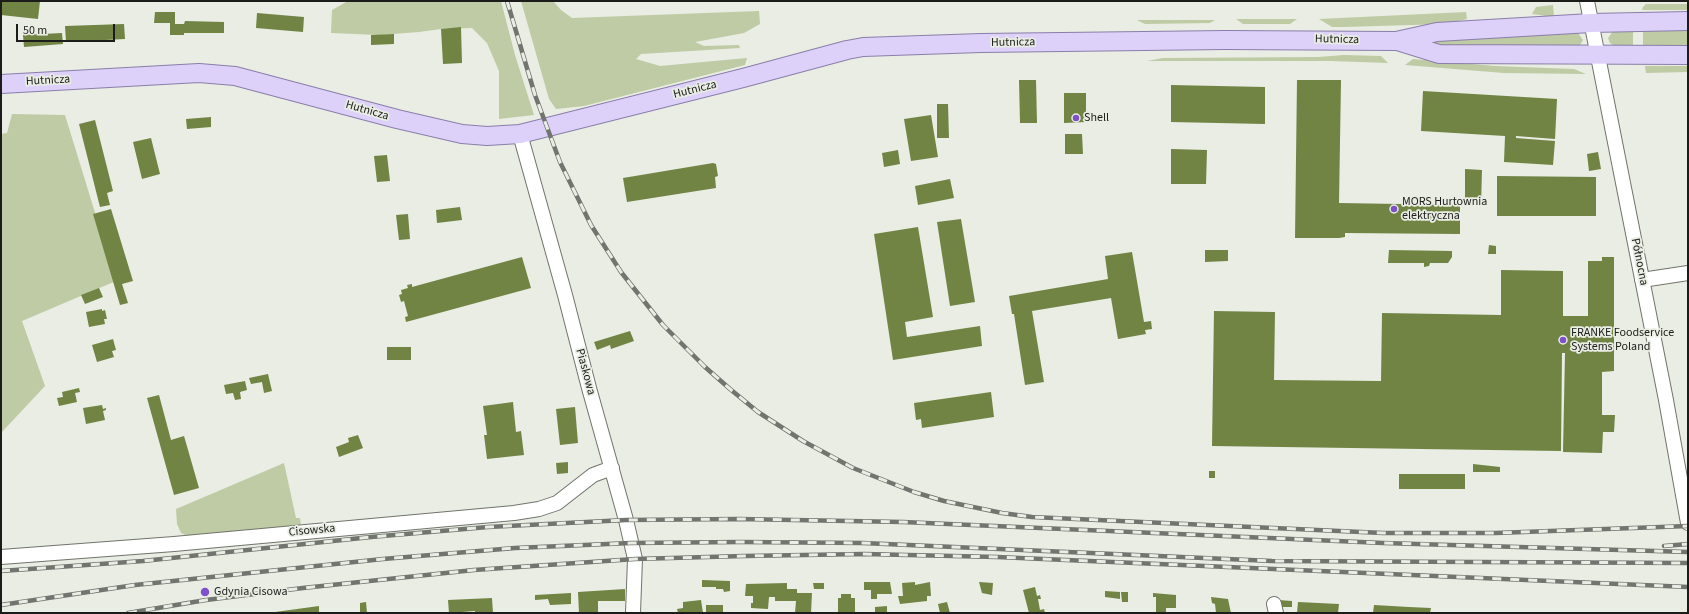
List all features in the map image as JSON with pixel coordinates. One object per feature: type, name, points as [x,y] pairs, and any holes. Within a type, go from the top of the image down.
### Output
[{"type":"main road","name":"Hutnicza","points":[[1,84],[198,73],[235,76],[397,119],[462,134],[487,136],[520,134],[863,47],[981,43],[1226,40],[1396,41],[1437,32],[1591,24],[1688,21]]},
{"type":"main road","name":"Hutnicza","points":[[1396,41],[1439,54],[1598,56],[1688,55]]},
{"type":"street","name":"Północna","points":[[1587,1],[1688,523]]},
{"type":"street","name":"Piaskowa","points":[[520,134],[612,468],[635,559],[633,613]]},
{"type":"street","points":[[1642,280],[1688,273]]},
{"type":"street","name":"Cisowska","points":[[1,557],[174,544],[520,512],[539,509],[557,503],[593,475],[612,468]]},
{"type":"green space","points":[[348,1],[501,1],[515,55],[534,115],[499,119],[499,71],[487,43],[472,28],[441,29],[379,35],[331,33],[332,10]]},
{"type":"green space","points":[[521,1],[553,1],[561,10],[572,18],[759,11],[760,24],[744,33],[695,42],[704,46],[739,45],[740,48],[641,54],[636,59],[660,66],[747,58],[745,65],[584,106],[556,109],[549,99]]},
{"type":"green space","points":[[1646,4],[1688,4],[1688,10],[1642,10]]},
{"type":"green space","points":[[1553,5],[1554,17],[1532,14],[1536,7]]},
{"type":"green space","points":[[1466,12],[1467,19],[1445,24],[1332,27],[1319,19]]},
{"type":"green space","points":[[1236,19],[1297,19],[1290,24],[1243,24]]},
{"type":"green space","points":[[1137,20],[1215,20],[1210,23],[1145,24]]},
{"type":"green space","points":[[1633,30],[1633,46],[1614,46],[1610,43],[1608,38],[1613,31]]},
{"type":"green space","points":[[1643,30],[1688,30],[1688,45],[1643,45]]},
{"type":"green space","points":[[1578,33],[1583,40],[1580,45],[1576,46],[1515,48],[1407,44],[1408,40]]},
{"type":"green space","points":[[1344,55],[1381,56],[1388,63],[1331,61],[1147,61],[1163,58],[1318,57]]},
{"type":"green space","points":[[1413,59],[1495,66],[1574,69],[1586,74],[1504,73],[1405,65]]},
{"type":"green space","points":[[1645,66],[1688,66],[1688,72],[1646,73]]},
{"type":"green space","points":[[12,114],[65,115],[116,281],[22,321],[45,386],[1,433],[1,134],[7,133]]},
{"type":"green space","points":[[284,463],[296,518],[300,518],[301,526],[188,536],[181,533],[177,524],[176,509]]},
{"type":"building","points":[[1,1],[40,1],[38,19],[1,15]]},
{"type":"building","points":[[155,12],[175,12],[175,24],[184,24],[185,21],[224,22],[224,33],[184,33],[184,35],[170,35],[170,23],[154,23]]},
{"type":"building","points":[[257,13],[304,17],[303,32],[256,28]]},
{"type":"building","points":[[124,24],[125,39],[66,42],[65,26]]},
{"type":"building","points":[[461,27],[462,63],[443,64],[441,29]]},
{"type":"building","points":[[62,33],[63,44],[24,47],[23,35]]},
{"type":"building","points":[[394,34],[394,44],[371,45],[371,35]]},
{"type":"building","points":[[1019,80],[1036,80],[1037,123],[1020,123]]},
{"type":"building","points":[[1297,80],[1341,80],[1339,203],[1460,205],[1460,234],[1345,233],[1345,237],[1339,238],[1295,238]]},
{"type":"building","points":[[1171,85],[1265,87],[1265,124],[1171,122]]},
{"type":"building","points":[[1423,91],[1557,99],[1555,139],[1516,136],[1516,138],[1555,141],[1553,165],[1504,162],[1505,136],[1421,131]]},
{"type":"building","points":[[1064,93],[1086,93],[1086,122],[1064,123]]},
{"type":"building","points":[[937,104],[948,104],[949,138],[937,138]]},
{"type":"building","points":[[931,115],[938,157],[911,161],[904,119]]},
{"type":"building","points":[[211,117],[211,127],[187,129],[186,119]]},
{"type":"building","points":[[95,120],[113,191],[107,193],[110,205],[100,207],[79,124]]},
{"type":"building","points":[[1065,134],[1082,134],[1083,154],[1065,154]]},
{"type":"building","points":[[151,138],[160,174],[142,179],[133,142]]},
{"type":"building","points":[[1171,149],[1207,150],[1206,184],[1171,184]]},
{"type":"building","points":[[898,150],[900,164],[884,167],[882,153]]},
{"type":"building","points":[[1598,152],[1601,169],[1589,171],[1587,154]]},
{"type":"building","points":[[387,155],[390,181],[377,182],[374,156]]},
{"type":"building","points":[[713,163],[716,164],[718,176],[715,177],[716,188],[627,202],[623,178]]},
{"type":"building","points":[[1465,169],[1482,170],[1481,206],[1465,205]]},
{"type":"building","points":[[1497,176],[1596,177],[1596,216],[1497,216]]},
{"type":"building","points":[[950,179],[954,198],[918,205],[915,186]]},
{"type":"building","points":[[460,207],[462,220],[437,223],[436,210]]},
{"type":"building","points":[[111,209],[133,281],[122,284],[128,303],[120,305],[93,214]]},
{"type":"building","points":[[408,214],[410,239],[399,240],[396,215]]},
{"type":"building","points":[[961,219],[975,302],[950,306],[937,222]]},
{"type":"building","points":[[918,227],[933,317],[905,322],[907,337],[980,326],[982,346],[893,360],[874,234]]},
{"type":"building","points":[[1489,245],[1496,246],[1496,254],[1488,254]]},
{"type":"building","points":[[1205,250],[1228,250],[1228,261],[1205,262]]},
{"type":"building","points":[[1389,250],[1452,251],[1452,257],[1448,263],[1430,263],[1429,266],[1424,267],[1424,263],[1388,263]]},
{"type":"building","points":[[1132,252],[1144,322],[1151,321],[1152,329],[1145,330],[1146,334],[1118,339],[1111,298],[1032,311],[1044,382],[1025,385],[1014,314],[1012,314],[1009,296],[1108,279],[1105,256]]},
{"type":"building","points":[[522,257],[531,288],[406,322],[405,317],[408,316],[404,301],[401,302],[399,295],[402,294],[401,290],[408,288],[407,285],[412,284],[412,287]]},
{"type":"building","points":[[1602,257],[1614,257],[1614,371],[1602,372],[1602,415],[1615,415],[1614,432],[1603,432],[1602,453],[1563,452],[1565,353],[1562,353],[1561,451],[1212,446],[1214,311],[1275,312],[1274,380],[1381,381],[1382,313],[1501,315],[1501,270],[1563,271],[1563,316],[1588,316],[1588,261],[1602,261]]},
{"type":"building","points":[[99,288],[103,297],[85,304],[81,295]]},
{"type":"building","points":[[102,309],[102,311],[105,310],[107,319],[104,319],[105,324],[89,327],[86,312]]},
{"type":"building","points":[[630,331],[634,341],[611,349],[610,345],[597,350],[594,342]]},
{"type":"building","points":[[113,339],[116,350],[112,351],[114,357],[97,362],[92,345]]},
{"type":"building","points":[[387,347],[411,347],[411,360],[387,360]]},
{"type":"building","points":[[268,374],[272,391],[264,393],[262,382],[251,384],[249,378]]},
{"type":"building","points":[[245,381],[247,390],[240,392],[241,399],[235,400],[233,393],[226,394],[224,385]]},
{"type":"building","points":[[79,388],[80,392],[75,393],[77,402],[59,406],[57,398],[63,397],[62,392]]},
{"type":"building","points":[[991,392],[994,417],[922,428],[921,419],[916,420],[914,403]]},
{"type":"building","points":[[159,395],[171,440],[184,436],[199,488],[174,495],[147,398]]},
{"type":"building","points":[[513,402],[516,432],[521,431],[524,455],[487,459],[484,435],[487,435],[483,406]]},
{"type":"building","points":[[102,405],[103,409],[106,408],[106,410],[103,411],[105,420],[86,424],[83,408]]},
{"type":"building","points":[[575,407],[578,443],[560,445],[556,409]]},
{"type":"building","points":[[358,435],[363,448],[339,457],[336,447],[349,442],[348,438]]},
{"type":"building","points":[[568,462],[568,473],[557,474],[556,463]]},
{"type":"building","points":[[1473,464],[1500,467],[1500,472],[1473,472]]},
{"type":"building","points":[[1209,471],[1215,471],[1215,478],[1209,478]]},
{"type":"building","points":[[1399,474],[1465,474],[1465,489],[1399,489]]},
{"type":"building","points":[[702,580],[730,581],[730,591],[724,592],[723,589],[716,589],[716,587],[702,587]]},
{"type":"building","points":[[864,582],[890,582],[892,594],[877,594],[877,599],[871,599],[871,590],[864,590]]},
{"type":"building","points":[[915,582],[915,585],[930,582],[931,596],[927,596],[927,601],[900,604],[898,596],[903,596],[902,583]]},
{"type":"building","points":[[979,582],[993,583],[992,595],[982,593]]},
{"type":"building","points":[[787,583],[787,589],[797,589],[797,593],[812,593],[811,613],[795,613],[796,601],[775,601],[775,597],[769,597],[768,609],[751,608],[753,596],[745,596],[746,584]]},
{"type":"building","points":[[813,583],[824,583],[824,589],[814,589]]},
{"type":"building","points":[[1035,587],[1037,596],[1040,595],[1041,599],[1038,599],[1040,610],[1044,609],[1045,613],[1029,613],[1023,590]]},
{"type":"building","points":[[625,589],[625,601],[598,601],[598,613],[579,613],[578,592]]},
{"type":"building","points":[[1105,591],[1120,592],[1120,599],[1105,597]]},
{"type":"building","points":[[1121,592],[1128,592],[1128,602],[1122,602]]},
{"type":"building","points":[[571,593],[571,604],[550,605],[548,599],[535,600],[535,595]]},
{"type":"building","points":[[1153,593],[1176,595],[1176,608],[1166,608],[1166,613],[1156,613],[1156,597],[1153,597]]},
{"type":"building","points":[[841,594],[851,594],[851,598],[855,598],[855,613],[838,613],[838,598],[841,598]]},
{"type":"building","points":[[1211,597],[1228,599],[1231,613],[1216,613],[1215,604],[1212,603]]},
{"type":"building","points":[[492,598],[493,613],[475,613],[475,611],[449,613],[448,600]]},
{"type":"building","points":[[701,600],[703,613],[678,613],[677,609],[683,608],[683,602]]},
{"type":"building","points":[[1278,600],[1292,601],[1292,607],[1278,607]]},
{"type":"building","points":[[366,602],[367,613],[360,613],[360,603]]},
{"type":"building","points":[[947,602],[950,613],[940,613],[938,604]]},
{"type":"building","points":[[1298,602],[1339,604],[1338,613],[1297,613]]},
{"type":"building","points":[[706,605],[723,605],[723,613],[706,613]]},
{"type":"building","points":[[1374,605],[1431,608],[1430,613],[1373,613]]},
{"type":"building","points":[[319,606],[319,613],[275,613],[275,612]]},
{"type":"building","points":[[887,606],[887,613],[875,613],[875,607]]},
{"type":"railway","points":[[507,1],[535,95],[560,162],[591,225],[621,272],[663,325],[705,367],[730,389],[758,412],[803,441],[853,468],[914,492],[944,501],[1002,513],[1032,517],[1383,533],[1496,533],[1688,526]]},
{"type":"railway","points":[[1,571],[143,561],[371,537],[488,527],[626,520],[739,519],[903,522],[1383,543],[1688,552]]},
{"type":"railway","points":[[1,605],[135,585],[383,559],[515,548],[631,543],[863,543],[1272,561],[1688,563]]},
{"type":"railway","points":[[1664,546],[1688,544]]},
{"type":"railway","points":[[128,613],[206,600],[474,570],[635,559],[744,556],[864,554],[997,557],[1688,587]]},
{"type":"place","name":"Shell","points":[[1076,118]]},
{"type":"place","name":"MORS Hurtownia elektryczna","points":[[1394,209]]},
{"type":"place","name":"FRANKE Foodservice Systems Poland","points":[[1563,340]]},
{"type":"place","name":"Gdynia Cisowa","points":[[205,592]]}]
